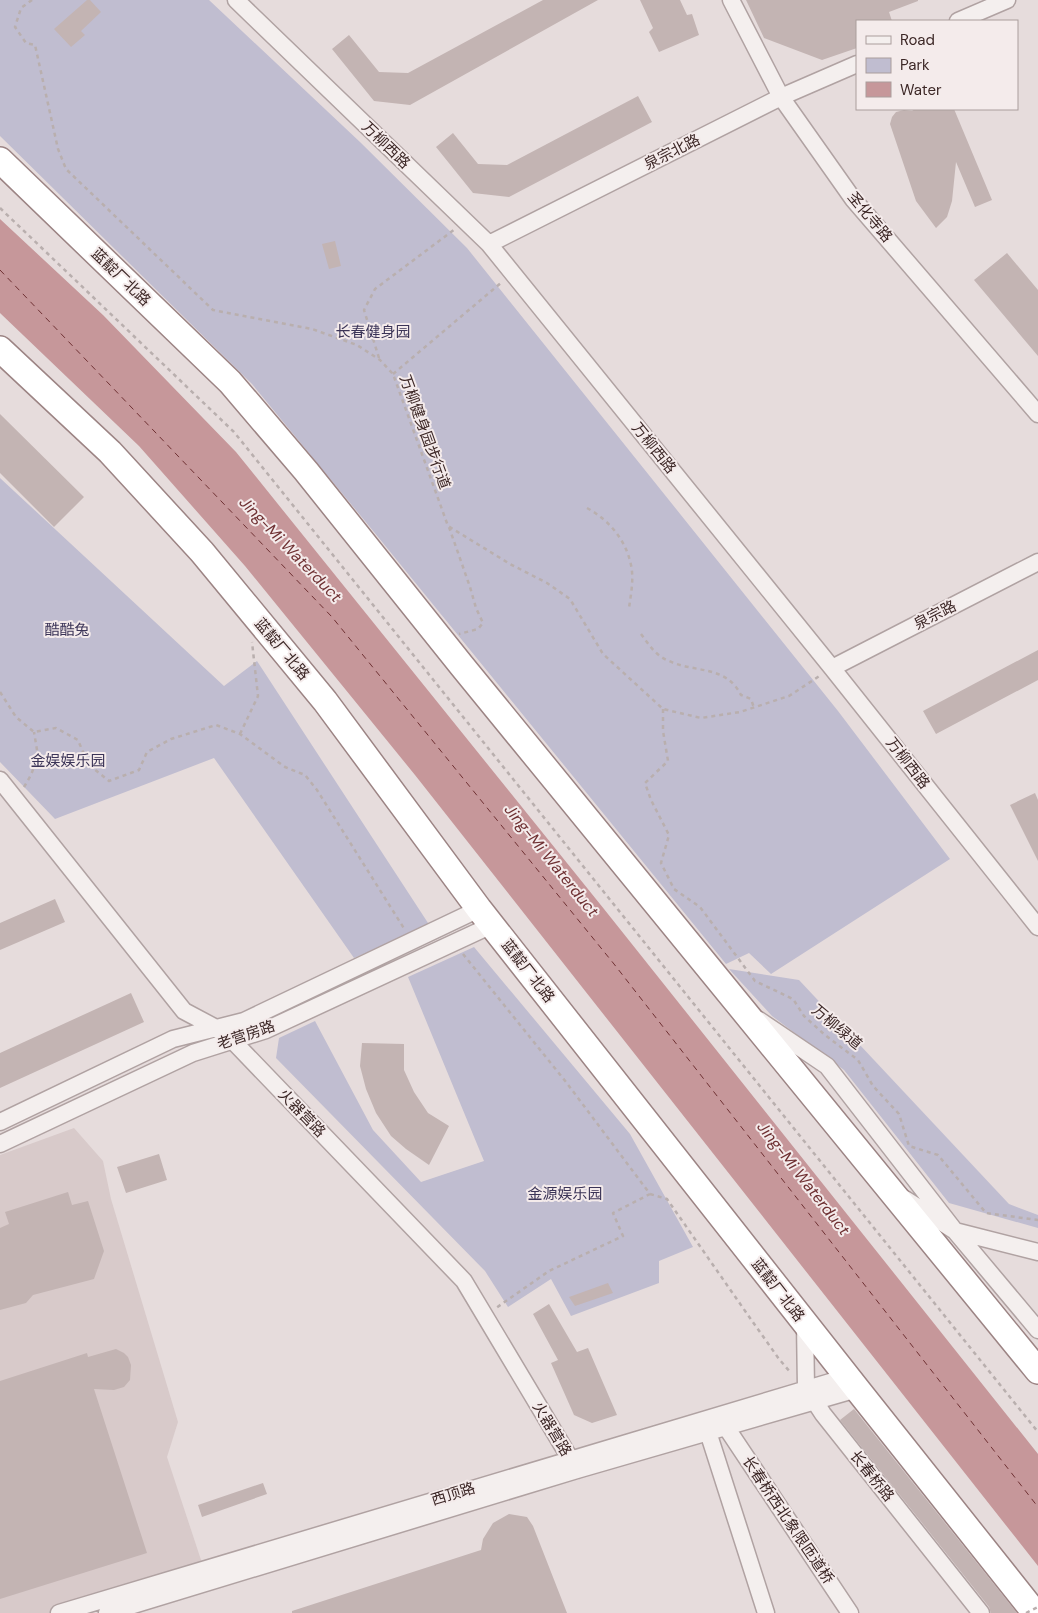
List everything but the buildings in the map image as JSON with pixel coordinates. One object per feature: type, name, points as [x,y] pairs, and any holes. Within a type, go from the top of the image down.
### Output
[{"type":"highway","name":"蓝靛厂北路","points":[[0,160],[236,390],[306,471],[469,674],[1038,1371]]},
{"type":"highway","name":"蓝靛厂北路","points":[[0,349],[110,452],[202,552],[325,701],[486,917],[805,1324],[1035,1613]]},
{"type":"street","name":"万柳西路","points":[[236,0],[489,244],[832,668],[1038,927]]},
{"type":"street","name":"圣化寺路","points":[[731,0],[781,97],[853,198],[1038,414]]},
{"type":"street","points":[[960,20],[1007,0]]},
{"type":"street","name":"泉宗北路","points":[[489,244],[781,97],[856,64]]},
{"type":"street","name":"泉宗路","points":[[832,668],[1038,562]]},
{"type":"street","name":"火器营路","points":[[0,780],[184,1011],[216,1028],[232,1040],[464,1281],[574,1464]]},
{"type":"street","name":"老营房路","points":[[0,1144],[193,1052],[266,1030],[454,943],[486,917]]},
{"type":"street","name":"老营房路","points":[[0,1122],[173,1039],[244,1021],[486,917]]},
{"type":"street","points":[[741,1008],[827,1066],[956,1231],[1038,1330]]},
{"type":"street","points":[[888,1187],[956,1231],[1038,1252]]},
{"type":"street","points":[[805,1324],[810,1395]]},
{"type":"street","name":"西顶路","points":[[59,1613],[852,1383]]},
{"type":"street","name":"西顶路","points":[[107,1613],[574,1464],[726,1427],[810,1395]]},
{"type":"street","name":"长春桥路","points":[[810,1395],[981,1613]]},
{"type":"street","name":"长春桥西北象限匝道桥","points":[[726,1427],[850,1613]]},
{"type":"street","points":[[708,1432],[766,1613]]},
{"type":"path","name":"万柳健身园步行道","points":[[32,0],[21,8],[15,27],[26,43],[35,45],[58,149],[66,169],[213,310],[312,329],[357,345],[380,360],[393,374],[483,623],[478,629],[453,636]]},
{"type":"path","points":[[0,208],[234,432],[1038,1432]]},
{"type":"path","points":[[380,360],[364,310],[374,289],[456,228]]},
{"type":"path","points":[[393,374],[502,282]]},
{"type":"path","points":[[587,508],[600,515],[610,525],[626,549],[632,574],[629,608]]},
{"type":"path","points":[[448,526],[510,564],[547,583],[570,599],[603,654],[663,709],[701,718],[740,712],[789,696],[832,668]]},
{"type":"path","points":[[528,579],[531,574]]},
{"type":"path","points":[[641,634],[660,656],[670,662],[716,673],[726,678],[736,685],[741,695],[751,699],[754,708]]},
{"type":"path","points":[[240,734],[258,696],[252,640]]},
{"type":"path","points":[[0,692],[16,717],[34,732],[38,756],[32,775],[17,799]]},
{"type":"path","name":"万柳绿道","points":[[663,709],[663,730],[668,761],[645,783],[651,800],[669,835],[661,863],[674,888],[700,907],[755,981],[793,999],[804,1016],[858,1060],[873,1086],[899,1114],[909,1146],[938,1155],[986,1213],[1038,1220]]},
{"type":"path","points":[[34,732],[56,728],[78,740],[88,764],[109,781],[140,770],[147,752],[171,739],[216,725],[240,734],[285,767],[305,775],[317,790],[406,931]]},
{"type":"path","points":[[454,943],[566,1082],[650,1194],[667,1199],[779,1359],[810,1395]]},
{"type":"path","points":[[485,1316],[549,1271],[623,1236],[613,1213],[650,1194]]},
{"type":"path","points":[[1026,1613],[1038,1607]]},
{"type":"shaded area","points":[[74,1128],[103,1161],[111,1199],[178,1422],[167,1457],[204,1569],[59,1613],[0,1613],[0,1155]]},
{"type":"green space","name":"长春健身园","points":[[0,0],[209,0],[360,142],[467,248],[838,711],[950,859],[771,974],[749,953],[726,964],[252,384],[0,136]]},
{"type":"green space","name":"金娱娱乐园","points":[[0,478],[224,686],[257,661],[430,926],[354,958],[214,758],[55,819],[0,762]]},
{"type":"green space","name":"金源娱乐园","points":[[474,947],[630,1134],[693,1247],[659,1261],[659,1283],[571,1316],[551,1279],[508,1307],[485,1271],[276,1058],[279,1038],[315,1021],[373,1130],[421,1182],[484,1161],[408,977]]},
{"type":"green space","points":[[729,969],[799,980],[1009,1204],[1038,1215],[1038,1228],[949,1203],[844,1070],[772,1016]]},
{"type":"water","name":"Jing-Mi Waterduct","points":[[0,219],[103,315],[236,452],[604,909],[1038,1454],[1038,1566],[415,775],[245,566],[139,446],[0,313]]},
{"type":"ferry route","points":[[0,270],[332,617],[614,964],[1038,1507]]},
{"type":"park label","name":"酷酷兔","points":[[67,630]]}]
